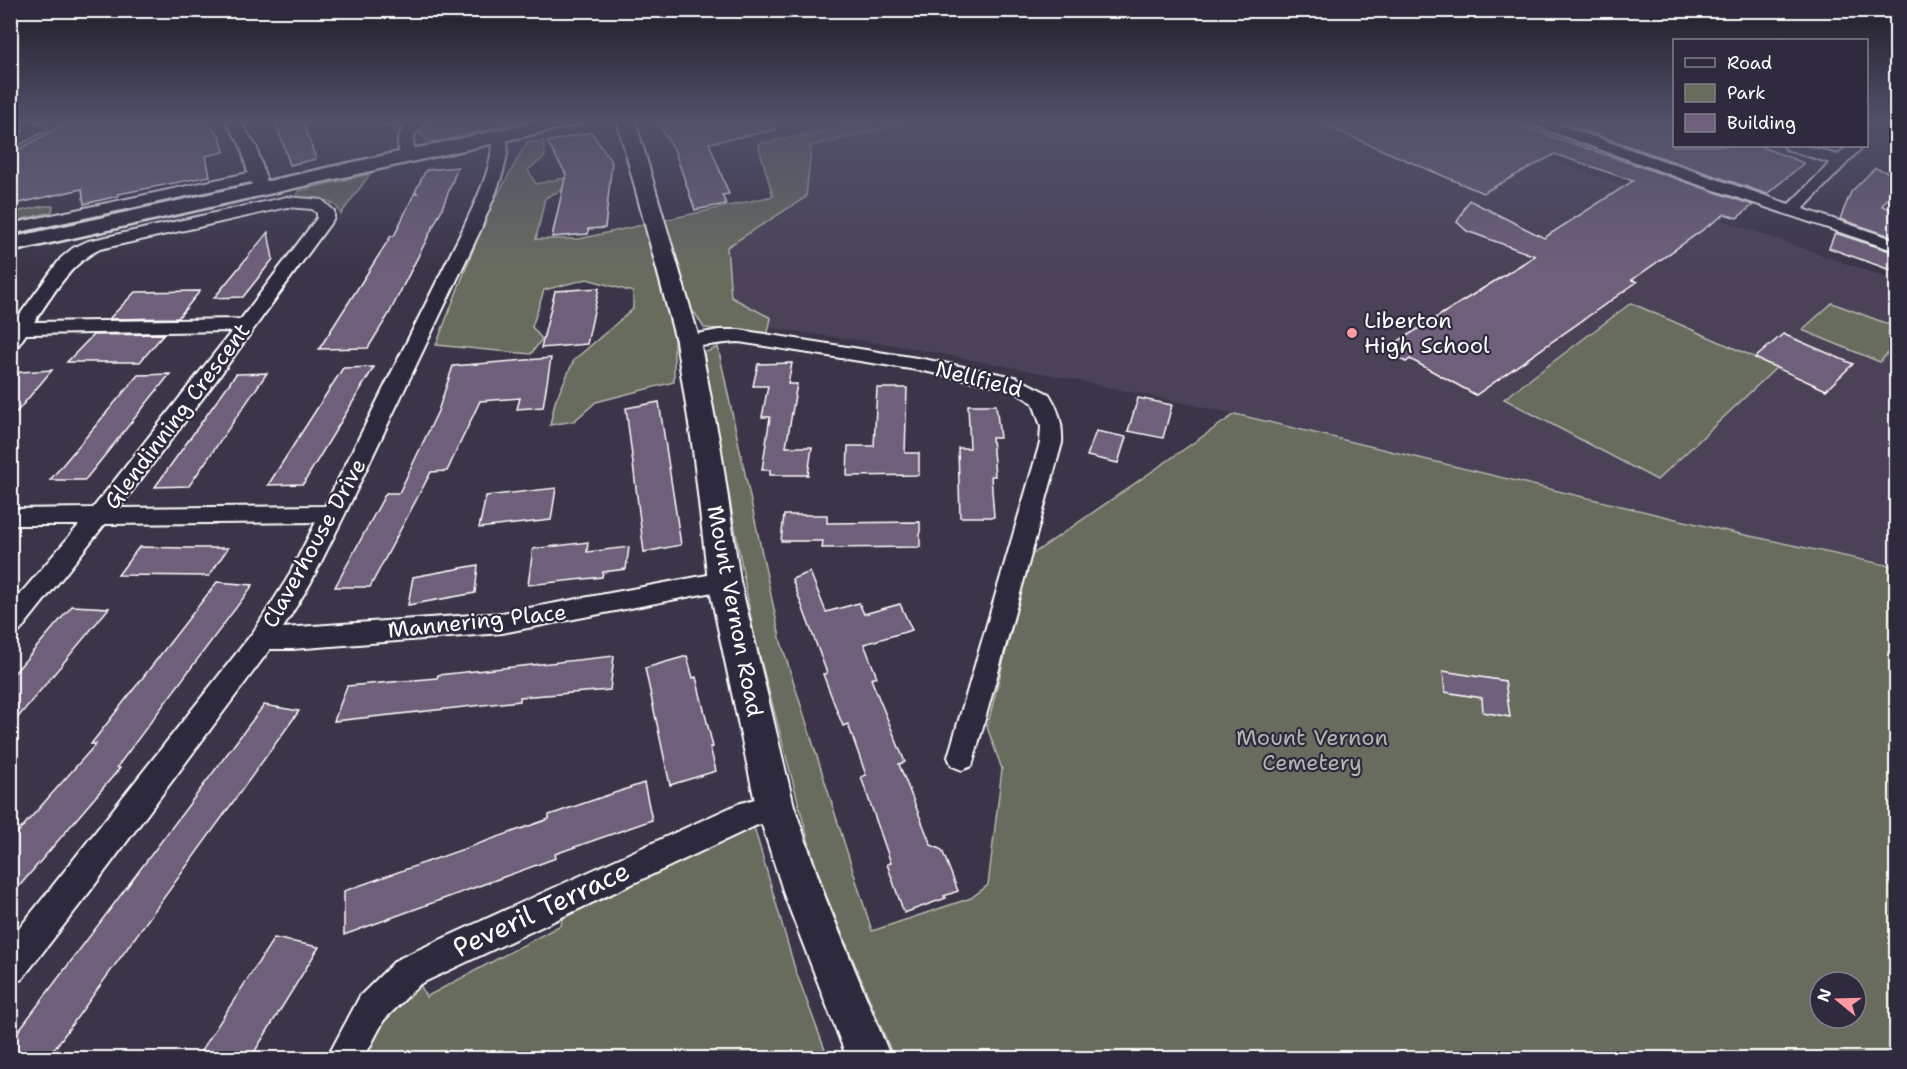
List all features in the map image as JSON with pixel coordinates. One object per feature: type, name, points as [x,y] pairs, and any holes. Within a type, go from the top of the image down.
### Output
[{"type":"main road","points":[[10,245],[259,183],[329,170]]},
{"type":"street","points":[[10,230],[259,183],[256,170]]},
{"type":"street","name":"Claverhouse Drive","points":[[10,967],[77,883],[263,638],[297,584],[472,229],[494,170]]},
{"type":"street","name":"Mount Vernon Road","points":[[640,170],[688,341],[707,450],[724,581],[775,807],[806,897],[868,1059]]},
{"type":"street","points":[[1675,170],[1896,246]]},
{"type":"street","points":[[1792,211],[1831,170]]},
{"type":"street","name":"Glendinning Crescent","points":[[10,625],[100,517],[246,325],[325,218],[326,211],[316,204],[297,201],[276,203],[94,245],[79,252],[67,262],[16,335]]},
{"type":"street","points":[[16,335],[246,325]]},
{"type":"street","name":"Nellfield","points":[[688,341],[719,336],[740,336],[923,365],[1015,383],[1042,399],[1052,426],[1051,443],[962,757]]},
{"type":"street","points":[[10,517],[333,514]]},
{"type":"street","name":"Mannering Place","points":[[263,638],[291,639],[502,623],[724,581]]},
{"type":"street","name":"Peveril Terrace","points":[[345,1059],[372,1008],[408,972],[749,814],[775,807]]},
{"type":"shaded area","name":"Liberton High School","points":[[781,170],[1580,170],[1896,281],[1896,567],[1722,530],[1235,414],[1047,374],[894,345],[719,321],[697,214],[791,194]]},
{"type":"green space","points":[[512,170],[528,170],[536,184],[565,178],[565,188],[545,198],[536,239],[579,239],[773,196],[765,170],[809,170],[806,197],[727,247],[731,297],[771,318],[768,333],[704,328],[695,313],[674,318],[674,382],[596,402],[574,421],[550,425],[555,402],[574,360],[633,309],[633,292],[587,279],[544,290],[532,327],[542,339],[531,354],[436,345],[487,214]]},
{"type":"green space","points":[[370,174],[341,214],[334,204],[328,201],[297,197],[298,191]]},
{"type":"green space","points":[[241,182],[238,186],[11,237],[10,233]]},
{"type":"green space","points":[[53,206],[52,212],[11,222],[11,213]]},
{"type":"green space","points":[[1631,303],[1777,367],[1657,480],[1504,399]]},
{"type":"green space","points":[[1832,303],[1896,327],[1896,343],[1880,362],[1802,330]]},
{"type":"green space","name":"Mount Vernon Cemetery","points":[[718,347],[781,642],[872,931],[971,898],[988,885],[1002,769],[987,727],[1030,556],[1235,414],[1722,530],[1896,567],[1896,1058],[894,1058],[826,895],[813,858],[754,635],[704,355]]},
{"type":"green space","points":[[754,827],[795,969],[828,1058],[358,1058],[394,1006],[420,984],[426,997],[561,925],[563,912]]},
{"type":"building","points":[[10,170],[209,170],[210,176],[118,194],[118,196],[84,204],[82,189],[10,205]]},
{"type":"building","points":[[426,170],[457,170],[441,211],[389,314],[368,348],[319,349],[391,236],[394,236],[414,194],[417,193],[415,192]]},
{"type":"building","points":[[564,170],[611,170],[605,228],[588,229],[588,234],[552,237],[566,174]]},
{"type":"building","points":[[681,170],[720,170],[729,194],[722,195],[726,204],[695,210]]},
{"type":"building","points":[[1429,170],[1526,170],[1483,193]]},
{"type":"building","points":[[1601,170],[1650,170],[1753,205],[1737,218],[1725,214],[1632,280],[1637,282],[1476,395],[1410,359],[1406,362],[1384,350],[1535,256],[1467,231],[1457,222],[1469,200],[1544,238],[1633,181]]},
{"type":"building","points":[[1697,170],[1796,170],[1767,194]]},
{"type":"building","points":[[1873,170],[1896,175],[1896,187],[1882,206],[1896,211],[1896,238],[1840,219],[1851,192]]},
{"type":"building","points":[[268,232],[273,259],[243,297],[214,298]]},
{"type":"building","points":[[1835,233],[1896,253],[1896,272],[1829,248]]},
{"type":"building","points":[[599,288],[587,344],[541,348],[555,291]]},
{"type":"building","points":[[200,291],[178,318],[109,319],[135,292]]},
{"type":"building","points":[[164,334],[140,362],[67,362],[93,335]]},
{"type":"building","points":[[1783,334],[1853,364],[1826,390],[1755,358]]},
{"type":"building","points":[[551,358],[543,407],[517,409],[520,398],[480,401],[447,471],[431,472],[370,587],[335,587],[386,493],[399,493],[438,411],[453,366]]},
{"type":"building","points":[[792,363],[788,384],[797,384],[786,447],[812,447],[808,475],[770,475],[770,470],[762,470],[770,417],[762,417],[768,386],[753,386],[758,364]]},
{"type":"building","points":[[374,367],[303,484],[268,485],[343,368]]},
{"type":"building","points":[[52,370],[10,420],[10,382],[20,372]]},
{"type":"building","points":[[267,373],[189,486],[155,487],[236,374]]},
{"type":"building","points":[[170,374],[85,480],[50,480],[138,375]]},
{"type":"building","points":[[877,388],[907,388],[905,453],[919,453],[919,475],[847,476],[848,446],[874,446]]},
{"type":"building","points":[[1138,398],[1172,405],[1163,438],[1128,431]]},
{"type":"building","points":[[659,402],[681,545],[644,552],[626,408]]},
{"type":"building","points":[[968,405],[996,405],[1000,438],[992,438],[995,476],[991,476],[994,517],[960,517],[958,448],[970,448]]},
{"type":"building","points":[[1096,431],[1126,437],[1118,463],[1087,456]]},
{"type":"building","points":[[556,488],[551,520],[479,528],[486,496]]},
{"type":"building","points":[[784,515],[827,515],[827,523],[920,522],[920,547],[822,548],[823,541],[781,541]]},
{"type":"building","points":[[588,542],[587,552],[629,547],[626,569],[603,572],[602,577],[528,585],[533,549]]},
{"type":"building","points":[[139,547],[228,548],[209,576],[118,575]]},
{"type":"building","points":[[478,565],[475,593],[408,605],[413,577]]},
{"type":"building","points":[[810,572],[826,612],[859,603],[864,614],[900,604],[912,630],[864,644],[877,677],[871,679],[905,762],[899,764],[931,845],[942,850],[958,891],[944,896],[946,898],[904,913],[887,864],[891,863],[861,777],[866,775],[848,724],[843,726],[823,674],[827,673],[792,579]]},
{"type":"building","points":[[217,582],[253,585],[117,767],[120,768],[10,897],[10,841],[96,744],[91,744]]},
{"type":"building","points":[[72,606],[109,608],[10,727],[10,678]]},
{"type":"building","points":[[614,656],[610,690],[520,697],[520,701],[334,721],[347,686],[437,678],[438,675]]},
{"type":"building","points":[[687,656],[693,678],[696,677],[713,747],[710,747],[716,771],[670,785],[645,668]]},
{"type":"building","points":[[1443,671],[1505,681],[1510,717],[1483,712],[1482,698],[1445,692]]},
{"type":"building","points":[[264,705],[299,711],[47,1059],[10,1059],[10,1042]]},
{"type":"building","points":[[644,783],[652,820],[555,854],[556,858],[344,935],[344,891],[549,819],[549,815]]},
{"type":"building","points":[[274,938],[319,947],[250,1059],[196,1059]]},
{"type":"place","name":"Liberton High School","points":[[1352,333]]}]
